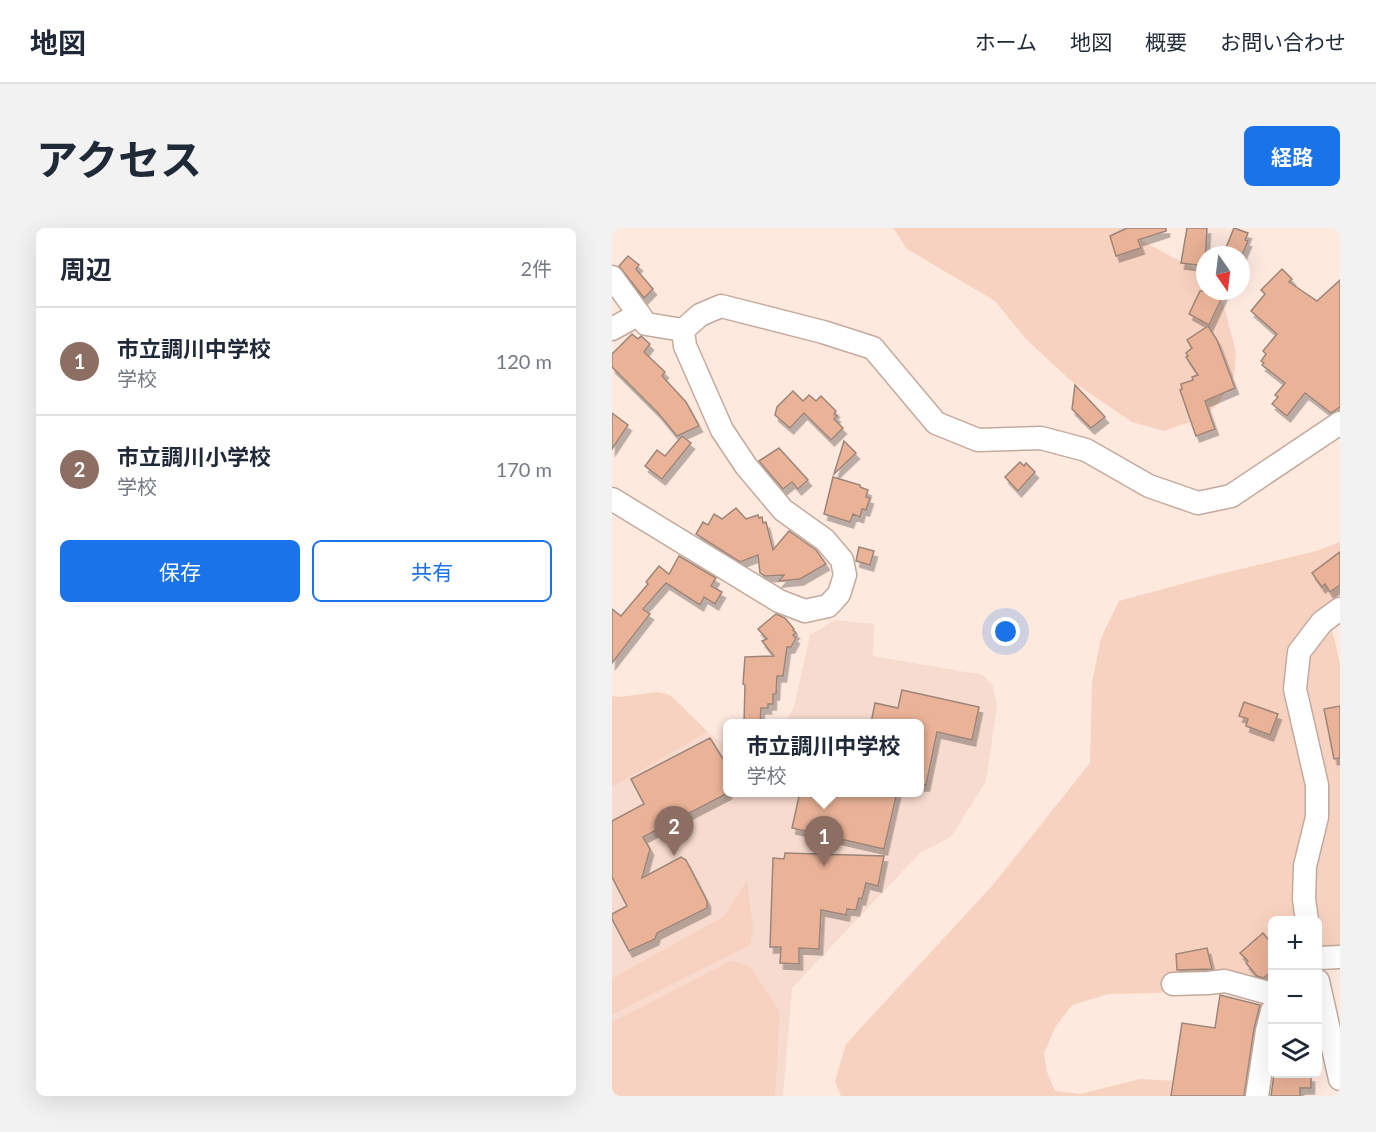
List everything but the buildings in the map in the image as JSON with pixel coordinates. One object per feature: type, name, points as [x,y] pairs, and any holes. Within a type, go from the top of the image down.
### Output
[{"type":"street","points":[[612,277],[646,324],[683,330]]},
{"type":"street","points":[[683,330],[700,315],[721,306],[823,332],[873,348],[936,423],[978,440],[1041,438],[1086,450],[1149,486],[1198,503],[1231,496],[1340,423]]},
{"type":"street","points":[[612,329],[639,315]]},
{"type":"street","points":[[612,499],[779,602],[805,611],[828,606],[839,594],[845,575],[842,560],[825,540],[783,510],[746,466],[722,430],[685,346],[683,330]]},
{"type":"street","points":[[1306,916],[1304,898],[1305,866],[1317,817],[1317,785],[1295,689],[1299,652],[1322,622],[1340,609]]},
{"type":"street","points":[[1322,957],[1340,957]]},
{"type":"street","points":[[1173,984],[1208,984],[1225,981],[1268,993]]},
{"type":"street","points":[[1322,1002],[1340,1079]]},
{"type":"street","points":[[1257,1096],[1269,1024]]},
{"type":"shaded area","points":[[893,228],[1123,228],[1140,240],[1196,269],[1196,300],[1222,300],[1236,352],[1234,376],[1218,404],[1204,417],[1164,431],[1132,422],[1070,380],[1026,339],[995,301],[907,249]]},
{"type":"shaded area","points":[[1340,542],[1340,622],[1332,630],[1340,664],[1340,959],[1322,965],[1322,916],[1268,916],[1268,980],[1223,987],[1157,993],[1109,994],[1072,1005],[1056,1026],[1044,1053],[1047,1072],[1055,1091],[1080,1094],[1140,1079],[1199,1082],[1223,1096],[841,1096],[835,1081],[846,1044],[992,886],[1090,763],[1092,683],[1101,638],[1119,601],[1316,551]]},
{"type":"shaded area","points":[[835,620],[874,624],[873,656],[983,675],[993,686],[997,706],[986,781],[951,837],[920,853],[792,988],[783,1096],[612,1096],[612,1015],[749,945],[746,880],[724,916],[612,978],[612,787],[708,732],[723,744],[723,797],[924,797],[924,719],[787,719],[794,707],[810,635]]},
{"type":"shaded area","points":[[658,692],[670,695],[708,732],[612,787],[612,696]]},
{"type":"shaded area","points":[[747,879],[753,929],[750,945],[612,1015],[612,978],[724,916]]},
{"type":"shaded area","points":[[731,961],[750,966],[780,1012],[775,1096],[612,1096],[612,1022]]},
{"type":"place","name":"市立調川小学校","points":[[674,856]]},
{"type":"place","name":"市立調川中学校","points":[[824,866]]}]
